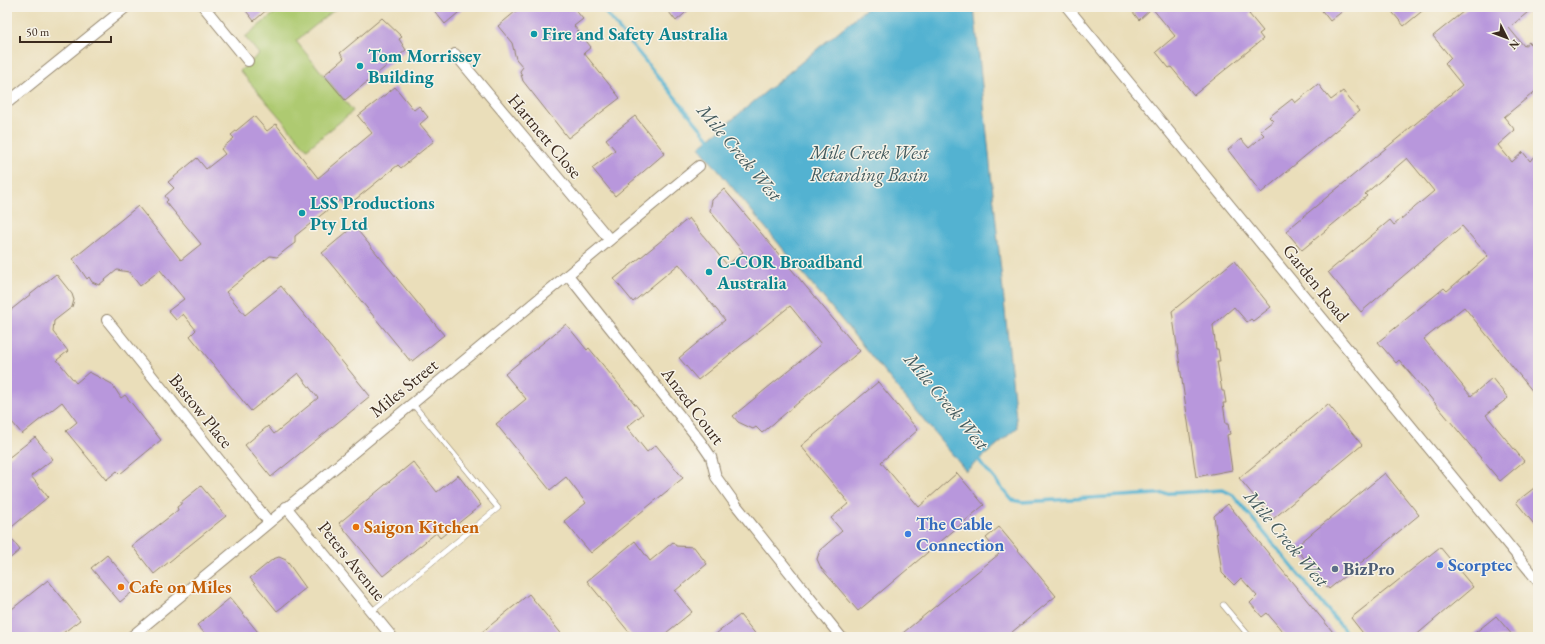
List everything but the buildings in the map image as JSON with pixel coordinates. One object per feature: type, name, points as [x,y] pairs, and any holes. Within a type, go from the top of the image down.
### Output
[{"type":"street","points":[[7,103],[126,7]]},
{"type":"street","points":[[204,7],[248,61]]},
{"type":"street","name":"Garden Road","points":[[1067,7],[1538,581]]},
{"type":"street","name":"Hartnett Close","points":[[455,54],[610,240]]},
{"type":"street","name":"Miles Street","points":[[131,637],[698,166]]},
{"type":"street","name":"Anzed Court","points":[[568,275],[700,441],[711,457],[716,477],[736,505],[841,637]]},
{"type":"street","name":"Bastow Place","points":[[107,320],[269,522]]},
{"type":"street","name":"Peters Avenue","points":[[286,507],[392,637]]},
{"type":"lane","points":[[371,612],[498,508],[412,403]]},
{"type":"lane","points":[[1223,605],[1250,637]]},
{"type":"green space","points":[[282,7],[338,7],[296,41],[353,111],[307,149],[240,71],[259,54],[245,37]]},
{"type":"water","name":"Mile Creek West Retarding Basin","points":[[868,7],[974,7],[1017,428],[966,471],[699,147]]},
{"type":"waterway","name":"Mile Creek West","points":[[601,7],[711,141]]},
{"type":"waterway","name":"Mile Creek West","points":[[976,457],[1012,500],[1022,502],[1223,490],[1233,495],[1350,637]]},
{"type":"place","name":"Fire and Safety Australia","points":[[534,34]]},
{"type":"place","name":"Tom Morrissey Building","points":[[360,66]]},
{"type":"place","name":"LSS Productions Pty Ltd","points":[[302,213]]},
{"type":"place","name":"C-COR Broadband Australia","points":[[709,272]]},
{"type":"place","name":"Saigon Kitchen","points":[[356,527]]},
{"type":"place","name":"The Cable Connection","points":[[908,534]]},
{"type":"place","name":"Scorptec","points":[[1440,565]]},
{"type":"place","name":"BizPro","points":[[1335,569]]},
{"type":"place","name":"Cafe on Miles","points":[[121,587]]}]
